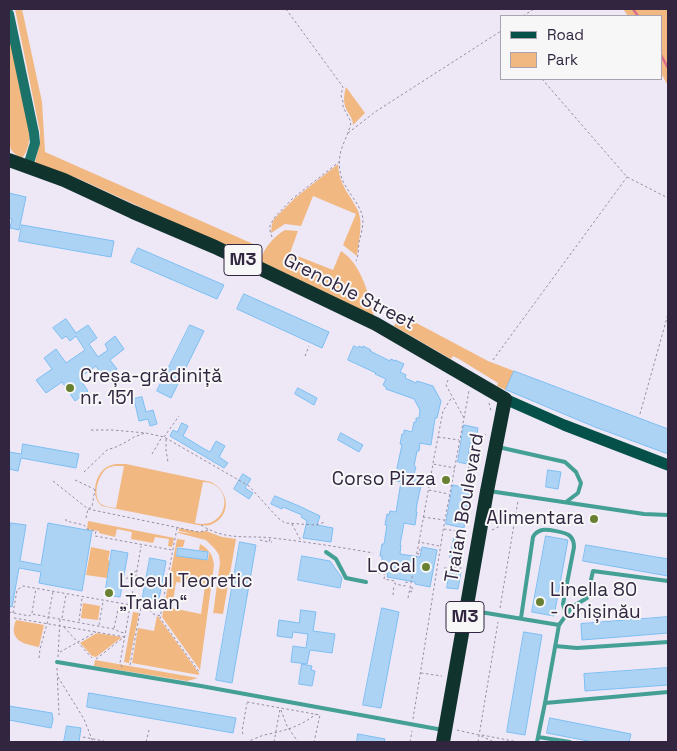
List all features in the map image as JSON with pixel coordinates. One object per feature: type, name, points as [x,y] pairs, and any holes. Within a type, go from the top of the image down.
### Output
[{"type":"highway","name":"Grenoble Street","points":[[9,160],[64,180],[215,247],[376,324],[505,399]]},
{"type":"highway","name":"Traian Boulevard","points":[[448,734],[466,610],[505,399]]},
{"type":"main road","name":"Grenoble Street","points":[[505,399],[564,425],[668,465]]},
{"type":"street","points":[[9,14],[34,133],[35,143],[28,166]]},
{"type":"lane","points":[[495,446],[565,462],[576,472],[581,483],[578,493],[566,502]]},
{"type":"lane","points":[[487,491],[644,514],[668,515]]},
{"type":"lane","points":[[520,618],[533,537],[536,533],[546,529],[567,534],[572,537],[574,542],[563,604],[566,616]]},
{"type":"lane","points":[[326,552],[336,559],[346,578],[366,582]]},
{"type":"lane","points":[[570,742],[538,740],[560,625],[572,607],[588,598],[593,571],[668,581]]},
{"type":"lane","points":[[466,610],[560,625]]},
{"type":"lane","points":[[556,646],[577,648],[668,642]]},
{"type":"lane","points":[[57,662],[412,725],[448,734]]},
{"type":"lane","points":[[546,703],[668,692]]},
{"type":"path","points":[[286,9],[343,87],[341,95],[343,107],[351,122],[340,155],[341,177],[357,204],[363,219],[359,253],[356,261]]},
{"type":"path","points":[[348,134],[375,112],[500,32]]},
{"type":"path","points":[[543,80],[626,177],[668,198]]},
{"type":"path","points":[[272,237],[270,226],[274,218],[292,199],[340,161]]},
{"type":"path","points":[[493,360],[626,177]]},
{"type":"path","points":[[640,414],[668,314]]},
{"type":"path","points":[[305,356],[309,346]]},
{"type":"path","points":[[449,379],[446,385],[464,419]]},
{"type":"path","points":[[410,742],[443,529],[469,390],[474,393]]},
{"type":"path","points":[[408,598],[443,411],[452,397]]},
{"type":"path","points":[[488,402],[491,415]]},
{"type":"path","points":[[152,454],[179,416]]},
{"type":"path","points":[[91,430],[146,432],[164,437],[249,486],[278,518],[286,523],[316,525],[325,522]]},
{"type":"path","points":[[84,472],[107,450],[146,432]]},
{"type":"path","points":[[472,498],[474,488],[469,467],[472,447],[487,434]]},
{"type":"path","points":[[164,437],[168,462]]},
{"type":"path","points":[[438,437],[460,440]]},
{"type":"path","points":[[433,464],[455,468]]},
{"type":"path","points":[[75,480],[95,490],[92,507],[88,509],[86,518]]},
{"type":"path","points":[[53,481],[88,509],[199,532],[208,530]]},
{"type":"path","points":[[428,490],[450,494]]},
{"type":"path","points":[[478,742],[519,495]]},
{"type":"path","points":[[93,503],[94,508],[99,512]]},
{"type":"path","points":[[423,517],[445,520]]},
{"type":"path","points":[[66,519],[66,521],[84,525],[87,530],[96,531],[95,536],[173,550]]},
{"type":"path","points":[[491,530],[515,519]]},
{"type":"path","points":[[292,523],[301,542]]},
{"type":"path","points":[[201,525],[208,530],[230,537],[270,538],[337,546],[373,553]]},
{"type":"path","points":[[177,527],[160,618],[200,673]]},
{"type":"path","points":[[443,529],[468,533]]},
{"type":"path","points":[[260,540],[270,542],[270,538]]},
{"type":"path","points":[[419,542],[440,546]]},
{"type":"path","points":[[134,582],[141,544]]},
{"type":"path","points":[[444,568],[463,568]]},
{"type":"path","points":[[126,579],[136,571]]},
{"type":"path","points":[[368,571],[385,574],[384,579],[395,581],[393,596]]},
{"type":"path","points":[[394,584],[405,586],[406,582],[411,583]]},
{"type":"path","points":[[13,613],[17,590],[23,586],[148,608],[153,614],[160,616]]},
{"type":"path","points":[[32,614],[36,588]]},
{"type":"path","points":[[120,663],[134,590]]},
{"type":"path","points":[[39,658],[53,591]]},
{"type":"path","points":[[59,715],[57,662],[59,626],[67,594]]},
{"type":"path","points":[[78,622],[82,597]]},
{"type":"path","points":[[99,626],[103,600]]},
{"type":"path","points":[[114,628],[119,603]]},
{"type":"path","points":[[130,665],[141,607]]},
{"type":"path","points":[[9,612],[114,628],[126,633]]},
{"type":"path","points":[[14,618],[125,637]]},
{"type":"path","points":[[64,627],[92,658]]},
{"type":"path","points":[[60,652],[97,632]]},
{"type":"path","points":[[96,659],[125,637]]},
{"type":"path","points":[[420,672],[442,676]]},
{"type":"path","points":[[58,676],[84,719],[93,742]]},
{"type":"path","points":[[244,734],[242,731],[247,702],[320,715],[314,742]]},
{"type":"path","points":[[280,708],[289,729],[298,742]]},
{"type":"path","points":[[274,742],[280,708]]},
{"type":"path","points":[[246,742],[266,734],[289,729],[306,722],[316,714]]},
{"type":"path","points":[[146,742],[149,730]]},
{"type":"path","points":[[448,734],[479,735],[518,742]]},
{"type":"path","points":[[479,735],[494,742]]},
{"type":"path","points":[[83,737],[104,741]]},
{"type":"green space","points":[[15,9],[22,9],[42,102],[45,152],[260,247],[252,258],[77,178],[35,163],[40,132]]},
{"type":"green space","points":[[623,9],[668,9],[668,86],[662,75],[662,15],[627,15]]},
{"type":"green space","points":[[9,32],[30,131],[27,149],[22,158],[12,151],[10,145],[8,120]]},
{"type":"green space","points":[[346,87],[365,113],[353,125],[352,118],[344,103]]},
{"type":"green space","points":[[338,164],[342,183],[358,210],[360,218],[357,256],[343,245],[356,214],[313,196],[301,226],[285,224],[271,233],[274,219],[295,198]]},
{"type":"green space","points":[[285,230],[298,231],[290,253],[333,270],[341,251],[348,257],[363,280],[374,316],[262,262],[262,256],[267,247]]},
{"type":"green space","points":[[407,318],[488,361],[514,371],[506,390],[497,386],[498,383],[459,359],[453,356],[451,359],[394,326],[397,320],[404,324]]},
{"type":"green space","points":[[126,464],[211,482],[214,484],[217,486],[222,491],[225,497],[225,510],[217,521],[210,525],[198,525],[102,506],[99,502],[116,508],[124,466],[112,466],[102,473],[96,492],[98,501],[95,488],[98,477],[108,466]],"holes":[[[203,482],[214,484],[224,498],[221,514],[215,520],[206,524],[195,523]]]},
{"type":"green space","points":[[88,521],[174,538],[172,547],[168,546],[169,539],[155,537],[153,543],[131,539],[132,532],[117,529],[115,537],[99,533],[99,531],[87,529]]},
{"type":"green space","points":[[179,528],[199,532],[206,531],[222,537],[236,539],[223,614],[213,614],[220,563],[219,555],[206,540],[178,533],[194,534],[179,531]]},
{"type":"green space","points":[[177,539],[185,540],[183,547],[177,547],[176,556],[208,560],[209,552],[199,550],[200,544],[206,548],[210,553],[214,565],[200,670],[162,617]],"holes":[[[176,582],[205,586],[201,614],[172,608]]]},
{"type":"green space","points":[[91,547],[110,551],[107,578],[86,575]]},
{"type":"green space","points":[[83,603],[100,606],[98,620],[81,618]]},
{"type":"green space","points":[[133,612],[139,613],[129,663],[124,662]]},
{"type":"green space","points":[[157,616],[199,675],[132,663],[138,628],[154,631]]},
{"type":"green space","points":[[16,620],[44,625],[39,647],[18,640],[14,632]]},
{"type":"green space","points":[[97,633],[121,638],[96,657],[92,656],[80,643]]},
{"type":"green space","points":[[95,660],[198,678],[187,681],[94,666]]},
{"type":"building","points":[[9,193],[26,197],[19,230],[10,228],[12,219],[9,218]]},
{"type":"building","points":[[22,225],[114,241],[111,257],[19,241]]},
{"type":"building","points":[[138,248],[224,285],[217,299],[131,262]]},
{"type":"building","points":[[244,294],[329,332],[322,348],[237,309]]},
{"type":"building","points":[[66,319],[76,333],[88,325],[97,338],[89,344],[98,357],[108,350],[105,344],[115,336],[124,349],[110,360],[117,369],[104,378],[96,366],[79,378],[88,391],[75,401],[62,382],[46,393],[36,380],[52,369],[44,358],[56,349],[66,363],[85,350],[76,336],[70,341],[66,336],[62,339],[53,328]]},
{"type":"building","points":[[190,325],[204,331],[171,398],[157,391]]},
{"type":"building","points":[[354,346],[363,348],[363,346],[390,361],[391,359],[404,364],[400,372],[406,375],[405,378],[416,383],[417,381],[433,386],[441,401],[437,418],[435,418],[431,445],[420,443],[419,451],[417,451],[414,474],[423,476],[415,525],[404,523],[400,545],[400,554],[420,557],[422,547],[437,550],[430,587],[387,577],[388,562],[382,561],[382,556],[380,556],[382,544],[384,544],[387,514],[389,515],[390,511],[396,512],[401,482],[396,481],[397,477],[395,477],[402,445],[400,444],[402,434],[404,434],[404,430],[412,432],[416,418],[419,418],[420,410],[414,399],[386,389],[383,385],[386,379],[348,360]]},
{"type":"building","points":[[514,371],[668,429],[668,454],[595,427],[506,390]]},
{"type":"building","points":[[298,388],[317,398],[314,405],[295,394]]},
{"type":"building","points":[[142,397],[146,412],[153,410],[157,424],[150,426],[148,419],[139,421],[134,399]]},
{"type":"building","points":[[182,423],[188,426],[183,436],[210,452],[216,441],[225,446],[219,457],[228,463],[224,468],[170,436],[173,430],[177,432]]},
{"type":"building","points":[[464,425],[478,428],[475,444],[470,443],[467,464],[458,462]]},
{"type":"building","points":[[341,433],[363,445],[359,452],[338,440]]},
{"type":"building","points":[[23,444],[79,454],[76,468],[21,458],[18,471],[9,469],[9,452],[21,454]]},
{"type":"building","points":[[548,470],[561,472],[558,489],[546,487]]},
{"type":"building","points":[[243,474],[251,479],[245,488],[253,493],[249,499],[234,489]]},
{"type":"building","points":[[453,485],[471,489],[464,528],[446,524]]},
{"type":"building","points":[[275,496],[320,516],[317,525],[333,528],[331,542],[303,538],[307,521],[301,517],[302,515],[271,504]]},
{"type":"building","points":[[11,523],[26,525],[20,561],[41,565],[48,523],[92,531],[82,591],[39,583],[41,572],[19,568],[12,607],[9,606],[9,533]]},
{"type":"building","points":[[546,536],[568,540],[554,616],[532,612]]},
{"type":"building","points":[[454,538],[463,540],[459,560],[450,558]]},
{"type":"building","points":[[240,542],[256,545],[232,683],[216,680]]},
{"type":"building","points":[[586,545],[668,559],[668,576],[583,561]]},
{"type":"building","points":[[178,548],[208,552],[207,560],[177,556]]},
{"type":"building","points":[[112,550],[128,553],[120,597],[105,595]]},
{"type":"building","points":[[302,556],[330,561],[342,578],[340,588],[298,580]]},
{"type":"building","points":[[150,558],[166,561],[158,605],[142,602]]},
{"type":"building","points":[[450,570],[461,572],[458,589],[447,588]]},
{"type":"building","points":[[382,608],[399,612],[381,708],[363,705]]},
{"type":"building","points":[[301,610],[316,612],[313,631],[335,634],[332,653],[310,650],[307,664],[291,662],[293,646],[306,648],[308,634],[293,632],[292,638],[277,636],[279,620],[299,623]]},
{"type":"building","points":[[668,617],[668,633],[582,640],[581,624]]},
{"type":"building","points":[[524,632],[542,635],[525,735],[507,732]]},
{"type":"building","points":[[302,664],[312,666],[311,670],[315,671],[312,686],[299,684]]},
{"type":"building","points":[[668,668],[668,685],[585,691],[584,674]]},
{"type":"building","points":[[89,693],[236,718],[233,733],[87,707]]},
{"type":"building","points":[[9,706],[52,713],[51,728],[9,720]]},
{"type":"building","points":[[550,718],[631,734],[629,742],[593,742],[547,733]]},
{"type":"building","points":[[67,726],[81,728],[79,742],[64,742]]},
{"type":"building","points":[[358,734],[385,739],[384,742],[357,742]]},
{"type":"waterway","points":[[633,9],[637,15]]},
{"type":"waterway","points":[[662,57],[668,68]]},
{"type":"place","name":"Creșa-grădiniță nr. 151","points":[[70,388]]},
{"type":"place","name":"Corso Pizza","points":[[446,480]]},
{"type":"place","name":"Alimentara","points":[[594,519]]},
{"type":"place","name":"Local","points":[[426,567]]},
{"type":"place","name":"Liceul Teoretic „Traian“","points":[[109,593]]},
{"type":"place","name":"Linella 80 - Chișinău","points":[[540,602]]}]
